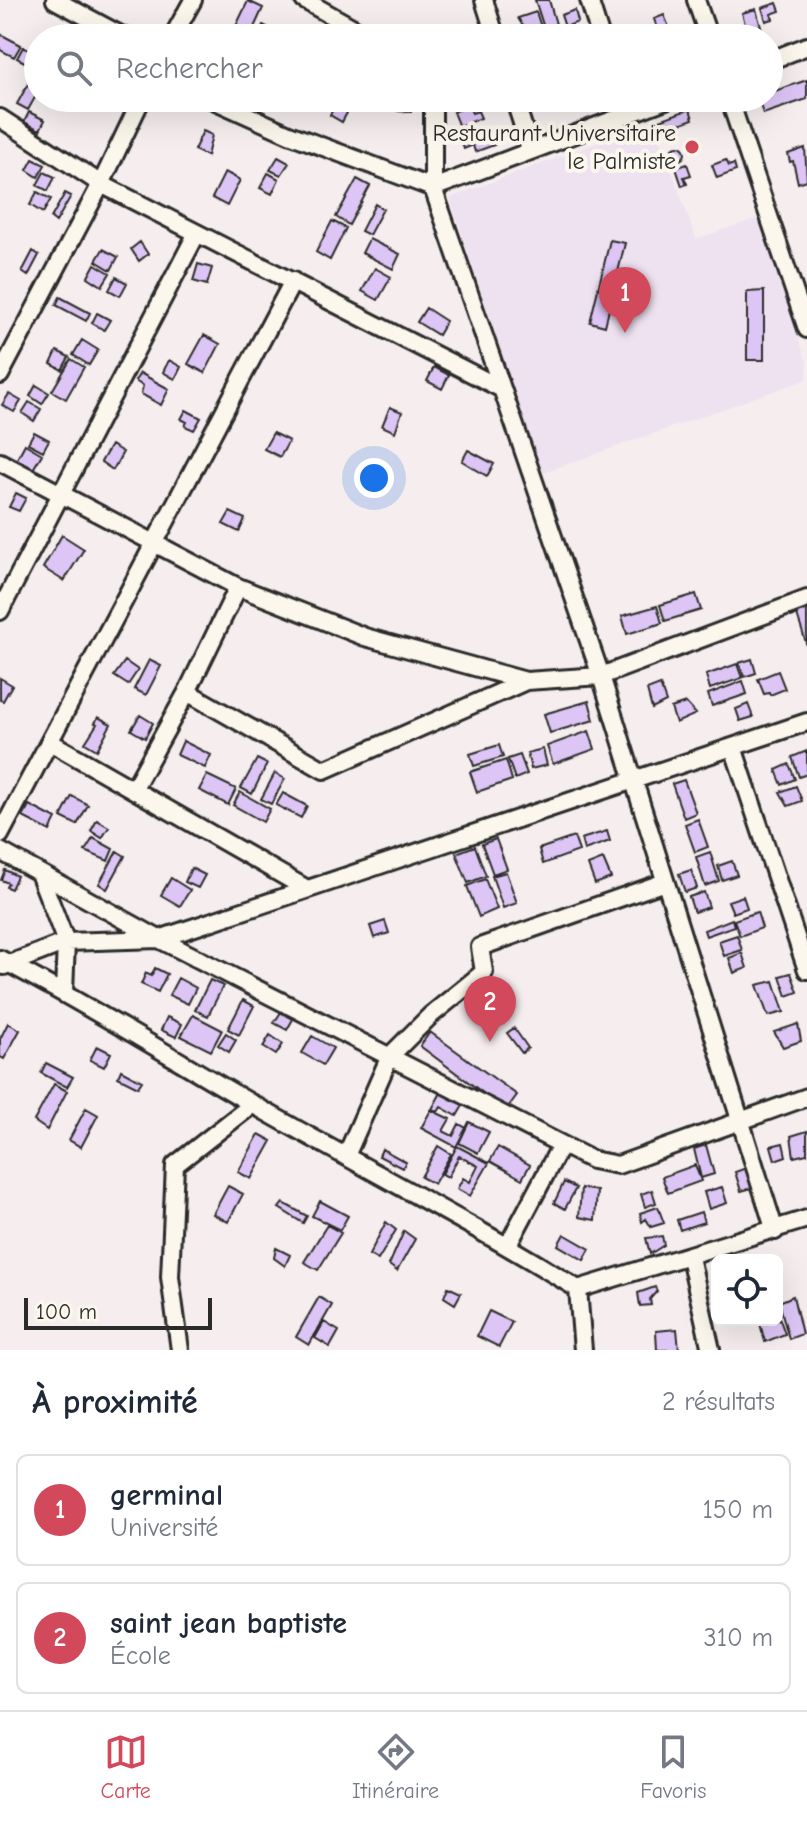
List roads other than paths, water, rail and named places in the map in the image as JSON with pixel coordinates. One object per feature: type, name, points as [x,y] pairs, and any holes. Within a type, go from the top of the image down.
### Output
[{"type":"street","points":[[55,0],[85,7],[107,24]]},
{"type":"street","points":[[180,24],[193,0]]},
{"type":"street","points":[[304,0],[323,5],[351,24]]},
{"type":"street","points":[[484,0],[492,24]]},
{"type":"street","points":[[589,0],[597,24]]},
{"type":"street","points":[[696,0],[704,24]]},
{"type":"street","points":[[783,55],[807,46]]},
{"type":"street","points":[[0,375],[101,184],[135,112]]},
{"type":"street","points":[[240,112],[289,134],[433,188],[635,112]]},
{"type":"street","points":[[433,112],[433,188],[601,676],[775,1231]]},
{"type":"street","points":[[518,112],[531,151]]},
{"type":"street","points":[[734,112],[807,329]]},
{"type":"street","points":[[0,118],[101,184],[502,389]]},
{"type":"street","points":[[0,611],[197,233]]},
{"type":"street","points":[[0,835],[293,281]]},
{"type":"street","points":[[0,462],[238,587],[365,637],[526,681],[601,676],[807,599]]},
{"type":"street","points":[[134,788],[187,692],[238,587]]},
{"type":"street","points":[[187,692],[324,770],[526,681]]},
{"type":"street","points":[[3,964],[66,942],[159,939],[807,722]]},
{"type":"street","points":[[50,742],[307,889]]},
{"type":"street","points":[[733,747],[807,970]]},
{"type":"street","points":[[0,851],[159,939],[592,1160],[618,1165],[807,1097]]},
{"type":"street","points":[[39,873],[66,942],[64,992]]},
{"type":"street","points":[[346,1156],[390,1056],[431,1015],[484,972],[480,947],[665,882]]},
{"type":"street","points":[[3,964],[64,992],[253,1104],[508,1245],[578,1289],[807,1219]]},
{"type":"street","points":[[180,1350],[170,1277],[175,1165],[253,1104]]},
{"type":"street","points":[[508,1245],[561,1145]]},
{"type":"street","points":[[690,1257],[711,1350]]},
{"type":"street","points":[[578,1289],[583,1350]]},
{"type":"place","name":"Restaurant Universitaire le Palmiste","points":[[692,147]]},
{"type":"place","name":"germinal","points":[[625,333]]},
{"type":"place","name":"saint jean baptiste","points":[[490,1042]]}]
